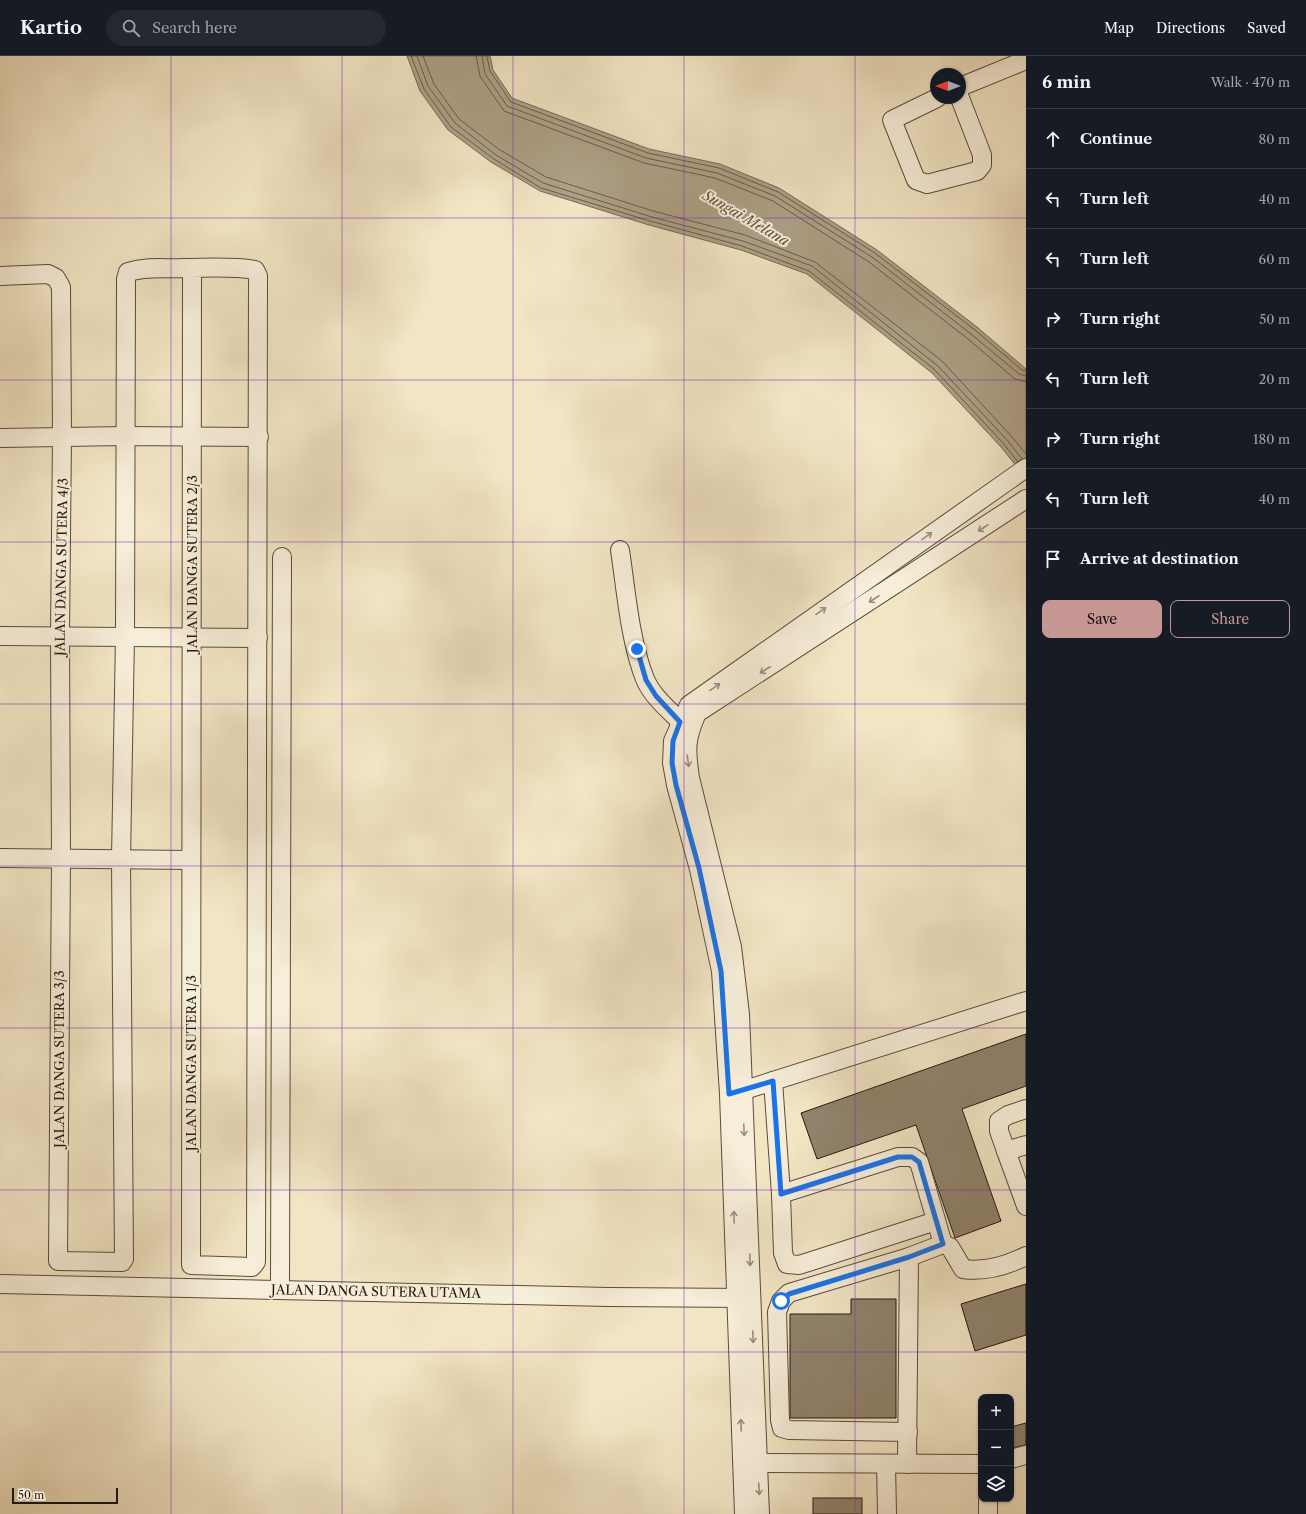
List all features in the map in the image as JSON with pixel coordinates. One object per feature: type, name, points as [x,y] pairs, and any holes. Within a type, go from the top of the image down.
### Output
[{"type":"street","points":[[966,85],[1026,60]]},
{"type":"street","points":[[930,101],[892,120],[916,180],[927,184],[977,171],[982,165],[982,155],[962,104]]},
{"type":"street","name":"JALAN DANGA SUTERA 2/3","points":[[191,860],[193,436],[192,268]]},
{"type":"street","points":[[0,636],[125,636],[192,636],[258,638],[258,276],[255,270],[245,268],[138,269],[128,272],[126,280],[125,636],[121,859]]},
{"type":"street","name":"JALAN DANGA SUTERA 4/3","points":[[0,276],[48,274],[56,278],[61,287],[61,858]]},
{"type":"street","points":[[0,438],[62,436],[259,437]]},
{"type":"street","points":[[744,1514],[750,1463],[736,1093],[721,971],[699,868],[676,785],[672,763],[673,741],[688,705],[1026,468]]},
{"type":"street","points":[[736,1093],[740,1014],[732,947],[690,778],[686,749],[690,730],[697,713],[1021,503]]},
{"type":"street","points":[[620,550],[637,649],[646,680],[656,696],[680,722]]},
{"type":"street","points":[[280,1289],[282,557]]},
{"type":"street","name":"JALAN DANGA SUTERA 1/3","points":[[191,860],[191,1265],[252,1267],[256,1262],[258,638]]},
{"type":"street","points":[[0,858],[191,860]]},
{"type":"street","name":"JALAN DANGA SUTERA 3/3","points":[[61,858],[58,1260],[122,1262],[124,1259],[121,859]]},
{"type":"street","points":[[736,1093],[1026,1001]]},
{"type":"street","points":[[773,1081],[781,1194],[783,1253],[787,1264],[799,1265],[936,1221]]},
{"type":"street","points":[[1026,1109],[1008,1115],[999,1121],[999,1131],[1026,1206]]},
{"type":"street","points":[[1006,1151],[1026,1145]]},
{"type":"street","points":[[781,1194],[898,1157],[912,1157],[919,1162],[943,1244]]},
{"type":"street","points":[[908,1432],[789,1430],[782,1428],[780,1420],[777,1312],[781,1301],[789,1294],[909,1257],[943,1244],[950,1247],[963,1269],[974,1271],[1003,1266],[1026,1256]]},
{"type":"street","points":[[907,1464],[909,1257]]},
{"type":"street","name":"JALAN DANGA SUTERA UTAMA","points":[[0,1284],[744,1298]]},
{"type":"street","points":[[1014,1458],[1026,1456]]},
{"type":"street","points":[[750,1463],[978,1464]]},
{"type":"street","points":[[750,1463],[760,1514]]},
{"type":"street","points":[[886,1464],[887,1514]]},
{"type":"street","points":[[988,1502],[988,1514]]},
{"type":"water","name":"Sungai Melana","points":[[407,56],[490,56],[493,70],[512,98],[649,149],[720,164],[779,188],[877,250],[977,327],[1026,369],[1026,478],[1001,447],[932,373],[807,274],[741,250],[649,225],[540,191],[491,162],[448,130],[420,91]]},
{"type":"building","points":[[1026,1034],[1026,1086],[962,1109],[1001,1221],[955,1238],[916,1125],[817,1159],[801,1113]]},
{"type":"building","points":[[1026,1284],[1026,1335],[975,1351],[961,1304]]},
{"type":"building","points":[[851,1299],[896,1299],[896,1418],[790,1418],[790,1314],[851,1314]]},
{"type":"building","points":[[1026,1423],[1026,1445],[1014,1447],[1014,1426]]},
{"type":"building","points":[[813,1498],[862,1498],[862,1514],[813,1514]]},
{"type":"route","points":[[637,649],[646,680],[656,696],[680,722],[673,741],[672,763],[676,785],[699,868],[721,971],[729,1094],[773,1081],[781,1194],[898,1157],[912,1157],[919,1162],[943,1244],[909,1257],[789,1294],[781,1301]]}]
